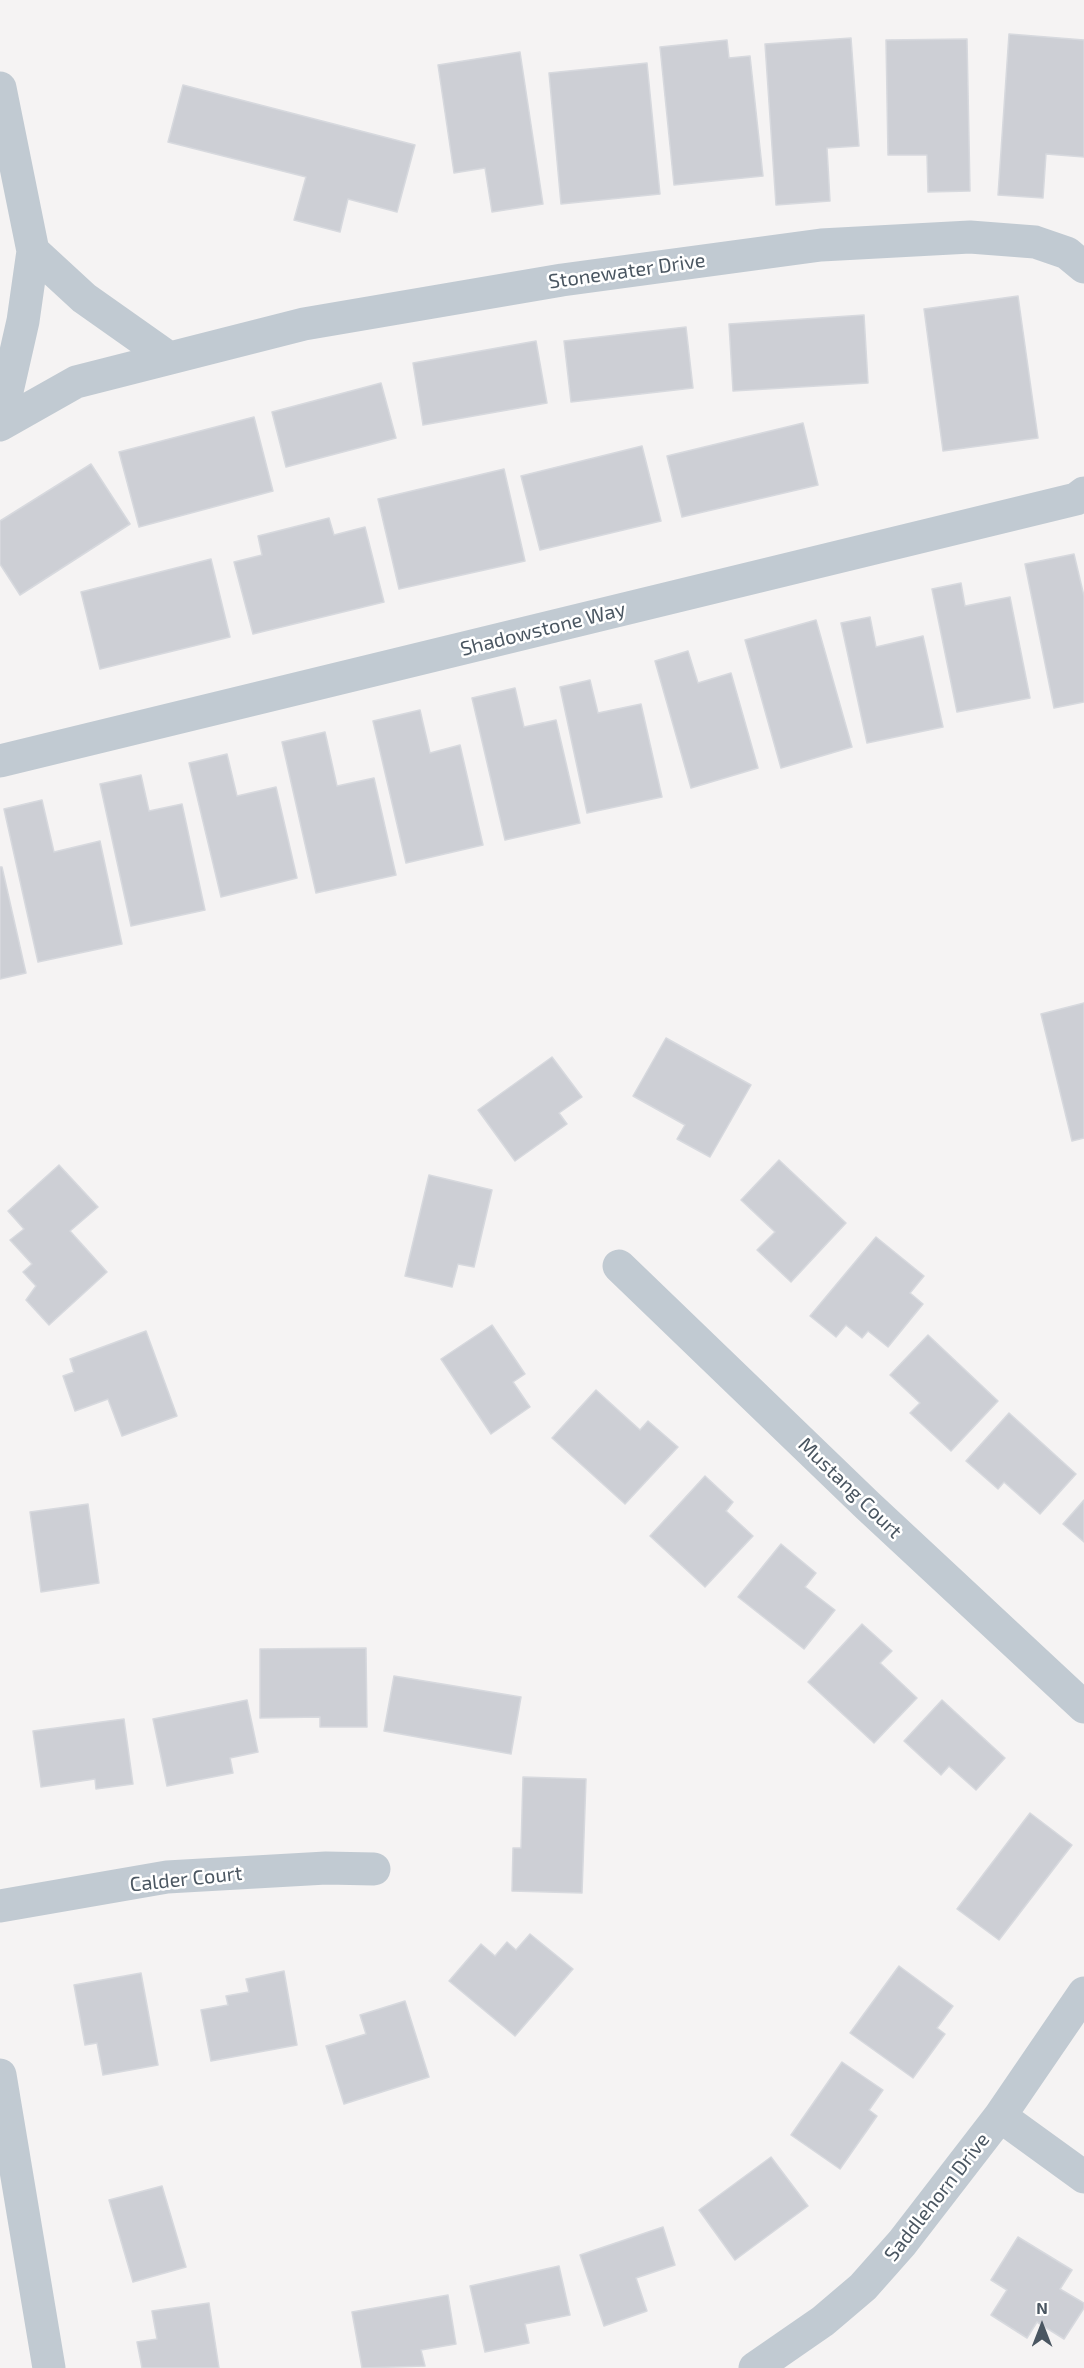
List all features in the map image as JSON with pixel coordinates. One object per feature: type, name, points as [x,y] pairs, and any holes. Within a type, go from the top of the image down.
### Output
[{"type":"street","points":[[0,88],[33,251],[23,321],[0,424]]},
{"type":"street","name":"Stonewater Drive","points":[[0,424],[76,382],[169,358],[316,322],[562,280],[821,245],[970,237],[1035,242],[1067,253],[1084,267]]},
{"type":"street","points":[[33,251],[84,298],[169,358]]},
{"type":"street","name":"Shadowstone Way","points":[[0,761],[1076,499],[1084,493]]},
{"type":"street","name":"Mustang Court","points":[[619,1266],[867,1505],[1084,1707]]},
{"type":"street","name":"Calder Court","points":[[0,1906],[167,1877],[326,1868],[374,1869]]},
{"type":"street","name":"Saddlehorn Drive","points":[[755,2368],[823,2321],[863,2287],[902,2244],[1000,2116],[1084,1993]]},
{"type":"street","points":[[0,2075],[49,2368]]},
{"type":"street","points":[[1000,2116],[1084,2177]]},
{"type":"building","points":[[1009,34],[1084,40],[1084,157],[1046,154],[1043,198],[998,195]]},
{"type":"building","points":[[851,38],[859,146],[827,148],[830,201],[776,205],[765,44]]},
{"type":"building","points":[[967,39],[970,191],[928,192],[927,155],[888,155],[886,40]]},
{"type":"building","points":[[727,40],[729,58],[750,56],[763,176],[674,185],[660,47]]},
{"type":"building","points":[[520,52],[543,204],[492,212],[485,168],[454,173],[438,65]]},
{"type":"building","points":[[647,63],[660,194],[561,204],[549,73]]},
{"type":"building","points":[[183,85],[415,145],[397,212],[348,199],[340,232],[294,220],[306,177],[168,142]]},
{"type":"building","points":[[1018,296],[1038,438],[943,451],[924,309]]},
{"type":"building","points":[[864,315],[868,383],[733,391],[729,324]]},
{"type":"building","points":[[686,327],[693,388],[571,402],[564,341]]},
{"type":"building","points":[[536,341],[547,403],[423,425],[413,363]]},
{"type":"building","points":[[381,383],[396,438],[286,467],[272,412]]},
{"type":"building","points":[[254,417],[273,491],[139,527],[119,452]]},
{"type":"building","points":[[803,423],[818,485],[682,517],[667,456]]},
{"type":"building","points":[[642,446],[661,521],[540,550],[521,476]]},
{"type":"building","points":[[91,464],[130,524],[20,595],[0,564],[0,521]]},
{"type":"building","points":[[504,469],[525,561],[399,589],[378,499]]},
{"type":"building","points":[[329,518],[334,535],[365,527],[384,602],[253,634],[234,562],[262,555],[258,536]]},
{"type":"building","points":[[1074,554],[1084,596],[1084,702],[1054,708],[1025,564]]},
{"type":"building","points":[[211,559],[230,637],[100,669],[81,592]]},
{"type":"building","points":[[961,583],[965,606],[1010,597],[1030,698],[957,712],[932,589]]},
{"type":"building","points":[[870,617],[876,647],[923,636],[943,727],[867,743],[841,623]]},
{"type":"building","points":[[816,620],[852,747],[781,768],[745,640]]},
{"type":"building","points":[[688,651],[698,683],[731,673],[758,768],[691,788],[655,661]]},
{"type":"building","points":[[590,680],[598,713],[641,704],[662,797],[587,813],[560,687]]},
{"type":"building","points":[[515,688],[524,727],[556,720],[580,823],[505,840],[472,698]]},
{"type":"building","points":[[420,710],[430,753],[460,745],[483,845],[406,863],[373,721]]},
{"type":"building","points":[[325,732],[337,786],[374,778],[396,875],[316,893],[282,742]]},
{"type":"building","points":[[227,754],[237,796],[276,787],[297,878],[221,897],[189,763]]},
{"type":"building","points":[[141,775],[149,811],[182,804],[205,910],[131,926],[100,784]]},
{"type":"building","points":[[42,800],[54,852],[100,841],[122,944],[38,962],[4,809]]},
{"type":"building","points":[[0,867],[2,867],[26,973],[0,979]]},
{"type":"building","points":[[1084,1003],[1084,1138],[1072,1141],[1041,1014]]},
{"type":"building","points":[[666,1038],[751,1085],[710,1157],[677,1139],[685,1125],[633,1096]]},
{"type":"building","points":[[552,1057],[582,1097],[559,1113],[567,1124],[515,1161],[478,1110]]},
{"type":"building","points":[[779,1160],[846,1223],[791,1282],[757,1250],[775,1232],[741,1200]]},
{"type":"building","points":[[59,1165],[98,1207],[70,1231],[107,1272],[49,1325],[26,1300],[36,1286],[23,1272],[32,1264],[10,1240],[24,1229],[8,1211]]},
{"type":"building","points":[[429,1175],[492,1190],[474,1267],[458,1264],[452,1287],[405,1276]]},
{"type":"building","points":[[876,1237],[924,1276],[910,1293],[923,1304],[888,1347],[868,1331],[862,1338],[846,1325],[836,1337],[810,1316]]},
{"type":"building","points":[[492,1325],[525,1374],[513,1382],[530,1407],[491,1434],[441,1359]]},
{"type":"building","points":[[146,1331],[177,1416],[122,1436],[108,1399],[75,1411],[63,1376],[74,1372],[70,1359]]},
{"type":"building","points":[[928,1335],[998,1401],[951,1451],[910,1413],[920,1403],[890,1375]]},
{"type":"building","points":[[596,1390],[640,1430],[648,1421],[678,1447],[625,1504],[552,1438]]},
{"type":"building","points":[[1009,1413],[1076,1474],[1040,1514],[1004,1482],[998,1489],[966,1461]]},
{"type":"building","points":[[705,1476],[733,1502],[726,1511],[753,1536],[705,1587],[650,1536]]},
{"type":"building","points":[[1084,1500],[1084,1542],[1063,1524]]},
{"type":"building","points":[[88,1504],[99,1583],[41,1592],[30,1512]]},
{"type":"building","points":[[781,1544],[816,1573],[805,1587],[835,1610],[804,1649],[738,1597]]},
{"type":"building","points":[[862,1624],[892,1651],[880,1663],[917,1698],[874,1743],[808,1682]]},
{"type":"building","points":[[366,1648],[367,1727],[320,1727],[320,1717],[260,1718],[260,1649]]},
{"type":"building","points":[[394,1676],[521,1697],[511,1754],[384,1731]]},
{"type":"building","points":[[247,1700],[258,1752],[230,1758],[233,1773],[167,1786],[153,1719]]},
{"type":"building","points":[[942,1700],[1005,1758],[976,1790],[949,1766],[941,1775],[904,1741]]},
{"type":"building","points":[[124,1719],[133,1784],[96,1789],[95,1779],[41,1787],[33,1731]]},
{"type":"building","points":[[523,1777],[586,1779],[582,1893],[512,1891],[513,1848],[521,1848]]},
{"type":"building","points":[[1030,1813],[1072,1845],[999,1940],[957,1909]]},
{"type":"building","points":[[530,1934],[573,1969],[515,2036],[449,1981],[481,1944],[495,1956],[507,1942],[516,1950]]},
{"type":"building","points":[[899,1966],[953,2006],[937,2028],[945,2034],[913,2078],[850,2033]]},
{"type":"building","points":[[284,1971],[297,2045],[211,2061],[201,2010],[228,2005],[226,1996],[249,1992],[246,1979]]},
{"type":"building","points":[[141,1973],[158,2065],[103,2075],[97,2043],[85,2045],[74,1985]]},
{"type":"building","points":[[405,2001],[429,2077],[344,2104],[326,2046],[366,2034],[360,2015]]},
{"type":"building","points":[[842,2062],[883,2090],[869,2110],[877,2116],[840,2169],[791,2135]]},
{"type":"building","points":[[771,2157],[808,2206],[735,2260],[699,2210]]},
{"type":"building","points":[[162,2186],[186,2267],[133,2282],[109,2200]]},
{"type":"building","points":[[663,2227],[675,2265],[636,2278],[647,2311],[604,2326],[580,2255]]},
{"type":"building","points":[[1018,2237],[1072,2270],[1060,2289],[1084,2303],[1084,2308],[1064,2339],[1037,2322],[1027,2338],[991,2315],[1007,2290],[991,2280]]},
{"type":"building","points":[[559,2266],[570,2315],[525,2324],[529,2343],[485,2352],[470,2286]]},
{"type":"building","points":[[448,2295],[456,2344],[421,2350],[425,2366],[362,2368],[352,2312]]},
{"type":"building","points":[[209,2303],[219,2368],[142,2368],[137,2342],[157,2339],[152,2311]]}]
